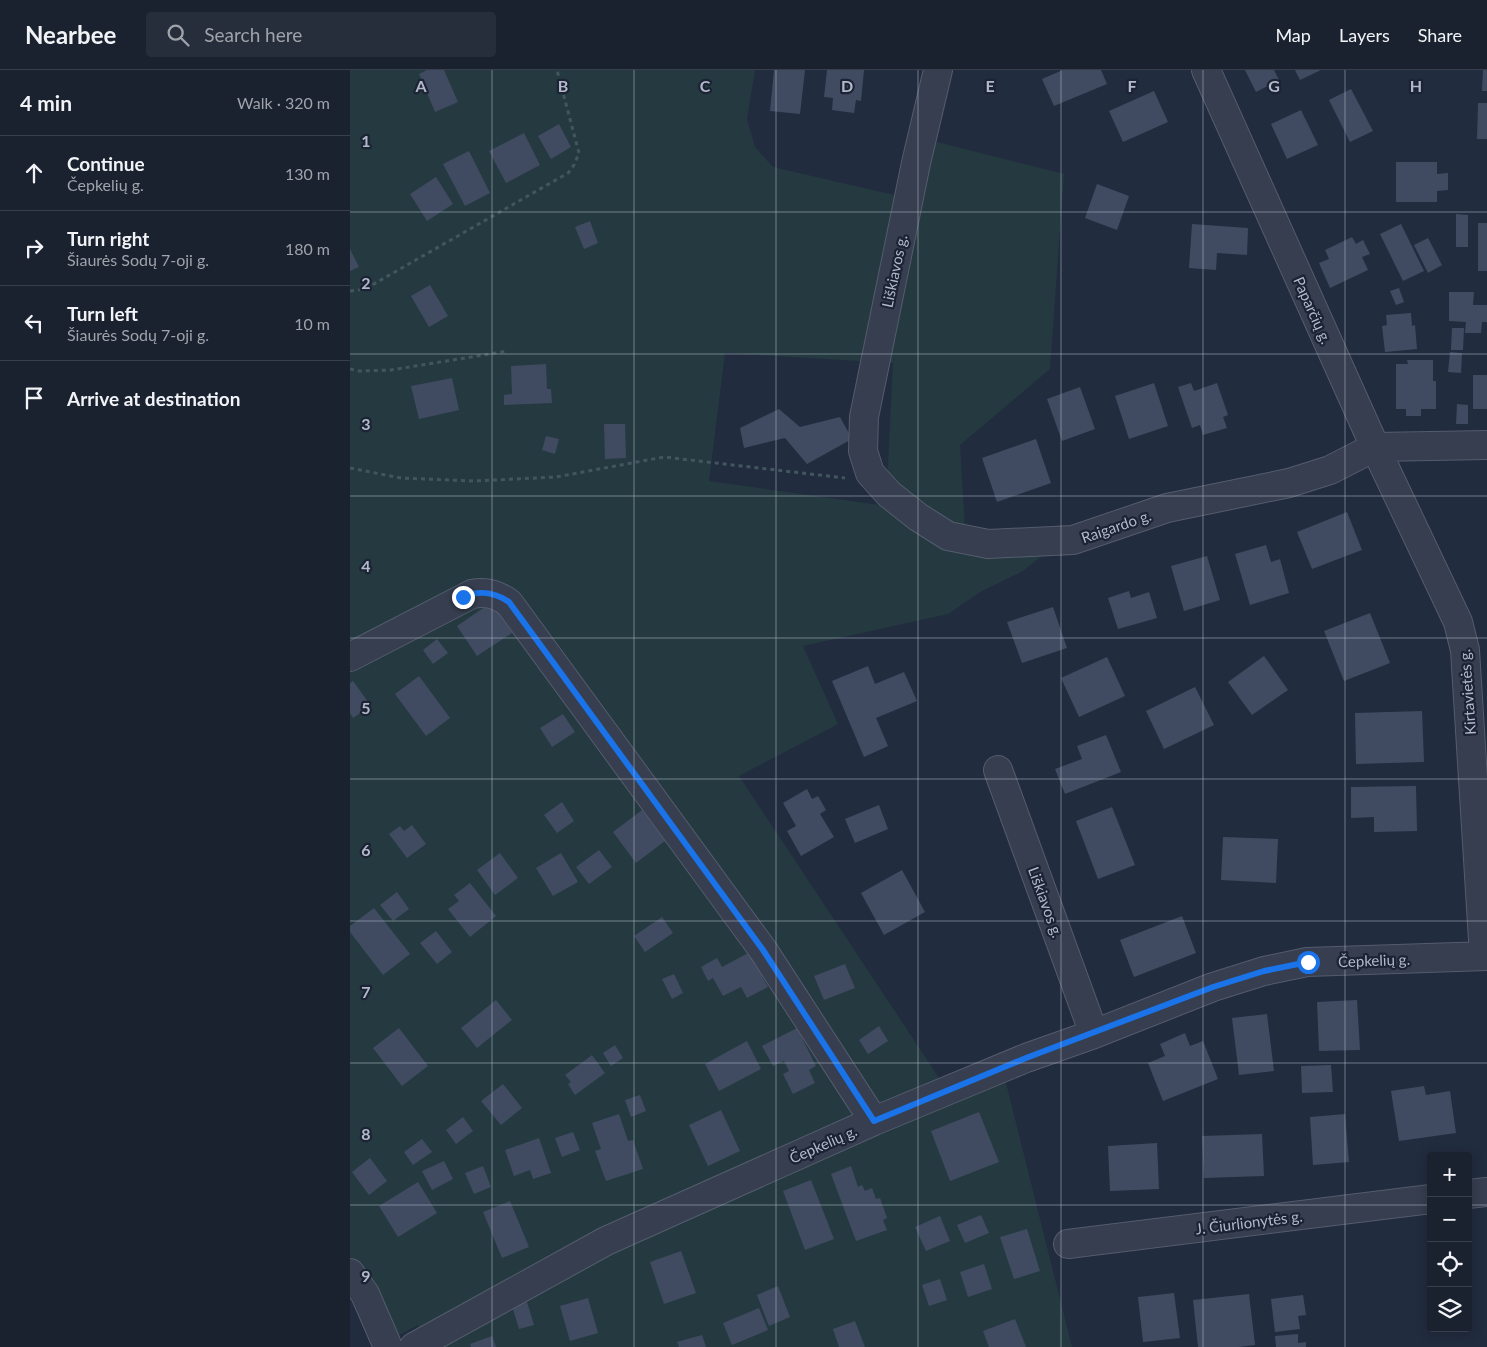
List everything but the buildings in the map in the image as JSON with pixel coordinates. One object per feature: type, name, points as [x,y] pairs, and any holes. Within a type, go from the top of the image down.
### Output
[{"type":"street","name":"Liškiavos g.","points":[[870,473],[863,451],[864,417],[916,163],[938,70]]},
{"type":"street","name":"Paparčių g.","points":[[1206,70],[1375,447]]},
{"type":"street","points":[[1375,447],[1487,445]]},
{"type":"street","name":"Raigardo g.","points":[[870,473],[889,494],[918,517],[948,536],[988,544],[1073,540],[1167,508],[1289,483],[1330,470],[1375,447]]},
{"type":"street","name":"Kirtavietės g.","points":[[1375,447],[1458,622],[1465,650],[1485,956]]},
{"type":"street","points":[[350,657],[472,594],[482,592],[492,594],[509,602],[763,950],[874,1121]]},
{"type":"street","name":"Liškiavos g.","points":[[998,770],[1094,1034]]},
{"type":"street","name":"Čepkelių g.","points":[[414,1347],[606,1241],[874,1121],[1026,1058],[1094,1034],[1213,987],[1264,971],[1308,962],[1485,956]]},
{"type":"street","points":[[1472,1194],[1487,1192]]},
{"type":"street","name":"J. Čiurlionytės g.","points":[[1068,1244],[1427,1199]]},
{"type":"street","points":[[350,1273],[364,1294],[388,1347]]},
{"type":"path","points":[[350,291],[365,289],[568,173],[579,153],[557,70]]},
{"type":"path","points":[[350,369],[391,370],[508,351]]},
{"type":"path","points":[[350,468],[401,478],[474,481],[556,477],[664,457],[848,478],[870,473]]},
{"type":"green space","points":[[350,70],[755,70],[747,119],[755,147],[773,167],[920,201],[933,141],[1064,174],[1050,369],[960,445],[966,546],[1049,550],[1023,571],[982,591],[948,614],[803,646],[838,724],[739,776],[953,1099],[1005,1079],[1072,1347],[424,1347],[418,1325],[397,1336],[350,1256]],"holes":[[[725,353],[893,363],[886,506],[709,481]]]},
{"type":"route","points":[[463,597],[482,592],[501,597],[509,602],[763,950],[874,1121],[1026,1058],[1094,1034],[1213,987],[1264,971],[1308,962]]}]
